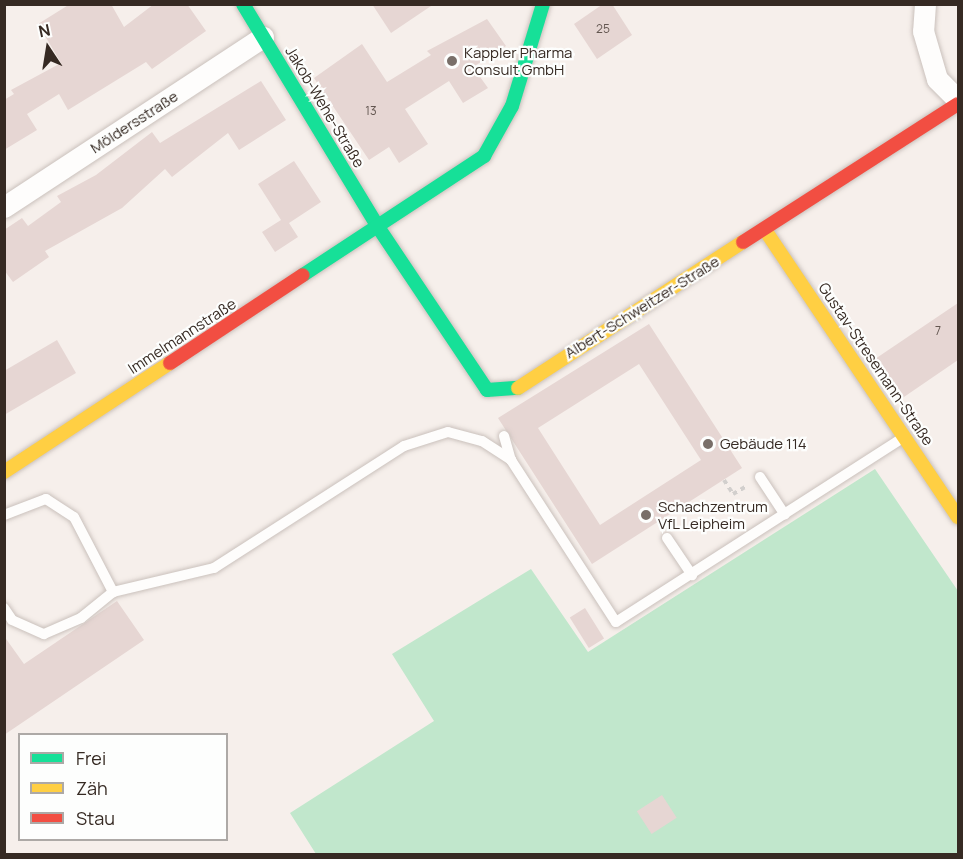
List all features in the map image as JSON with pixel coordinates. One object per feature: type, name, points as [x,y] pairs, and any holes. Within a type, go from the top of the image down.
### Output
[{"type":"street","name":"Jakob-Wehe-Straße","points":[[243,4],[378,227]]},
{"type":"street","name":"Immelmannstraße","points":[[4,472],[484,156],[512,106],[543,4]]},
{"type":"street","name":"Albert-Schweitzer-Straße","points":[[378,227],[474,377],[486,390],[511,392],[765,230],[958,102],[937,79],[923,31],[925,4]]},
{"type":"street","name":"Möldersstraße","points":[[4,207],[263,37]]},
{"type":"street","name":"Gustav-Stresemann-Straße","points":[[765,230],[958,517]]},
{"type":"lane","points":[[4,608],[12,620],[44,634],[81,618],[114,592],[214,568],[404,446],[448,432],[482,441],[511,460]]},
{"type":"lane","points":[[504,436],[511,460],[616,622],[905,436]]},
{"type":"lane","points":[[760,477],[785,515]]},
{"type":"lane","points":[[4,515],[46,499],[74,517],[114,592]]},
{"type":"lane","points":[[667,538],[692,575]]},
{"type":"path","points":[[724,480],[733,494],[760,477]]},
{"type":"green space","points":[[875,469],[958,591],[958,854],[316,854],[290,813],[434,721],[392,654],[531,569],[588,652]]},
{"type":"building","points":[[70,4],[111,4],[124,27],[154,4],[187,4],[206,31],[152,69],[146,62],[68,110],[59,94],[27,114],[37,130],[4,150],[4,100],[14,94],[11,90],[61,63],[38,24]]},
{"type":"building","points":[[372,4],[434,4],[391,33]]},
{"type":"building","points":[[603,4],[612,4],[632,35],[597,59],[574,24]]},
{"type":"building","points":[[487,19],[506,46],[473,67],[488,88],[463,103],[449,81],[405,109],[428,144],[399,163],[389,147],[369,160],[314,78],[362,44],[387,82],[431,55],[427,51]]},
{"type":"building","points":[[261,81],[286,120],[239,150],[228,133],[172,177],[165,169],[122,208],[45,251],[49,257],[13,282],[4,270],[4,230],[22,218],[28,226],[61,202],[57,196],[96,175],[152,132],[160,143]]},
{"type":"building","points":[[294,161],[321,202],[289,223],[298,237],[275,252],[262,232],[281,220],[258,184]]},
{"type":"building","points":[[958,303],[958,360],[901,399],[875,359]]},
{"type":"building","name":"Gebäude 114","points":[[649,324],[742,468],[592,564],[498,418]],"holes":[[[639,364],[701,460],[600,525],[538,428]]]},
{"type":"building","points":[[57,340],[76,373],[4,415],[4,371]]},
{"type":"building","points":[[117,601],[144,640],[4,735],[4,636],[24,664]]},
{"type":"building","points":[[585,608],[604,639],[589,648],[570,618]]},
{"type":"building","points":[[662,795],[677,818],[652,834],[637,811]]},
{"type":"traffic: fast","points":[[243,4],[378,227],[487,390],[518,388]]},
{"type":"traffic: fast","points":[[303,275],[484,156],[512,106],[543,4]]},
{"type":"traffic: slow","points":[[765,230],[958,517]]},
{"type":"traffic: slow","points":[[518,388],[743,242]]},
{"type":"traffic: slow","points":[[4,472],[170,363]]},
{"type":"traffic: jam","points":[[743,242],[958,104]]},
{"type":"traffic: jam","points":[[170,363],[303,275]]},
{"type":"place","name":"Kappler Pharma Consult GmbH","points":[[452,61]]},
{"type":"place","name":"Gebäude 114","points":[[708,444]]},
{"type":"place","name":"Schachzentrum VfL Leipheim","points":[[646,515]]}]
